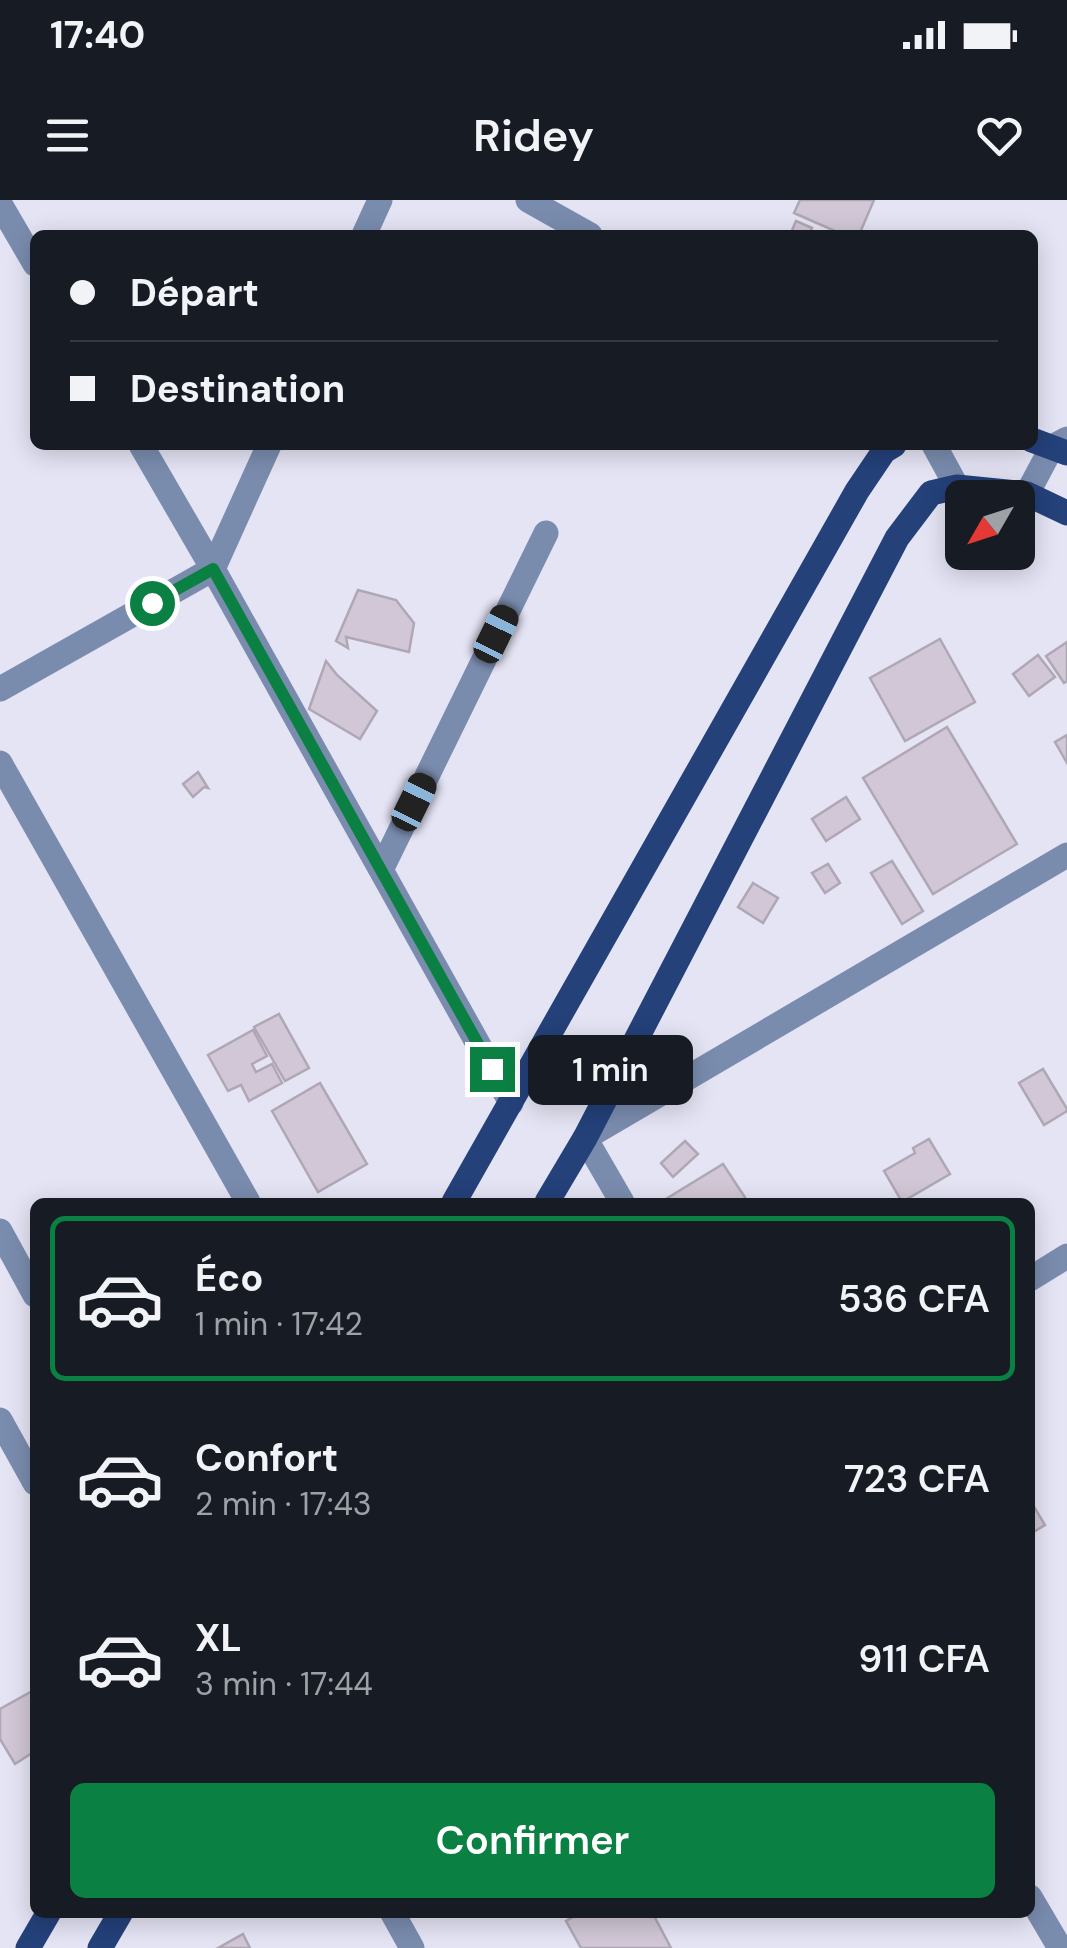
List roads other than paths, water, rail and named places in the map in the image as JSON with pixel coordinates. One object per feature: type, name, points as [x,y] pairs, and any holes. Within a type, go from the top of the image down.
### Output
[{"type":"main road","points":[[456,1198],[858,491],[887,450]]},
{"type":"main road","points":[[549,1198],[585,1138],[897,538],[930,493],[945,490]]},
{"type":"main road","points":[[1035,498],[1067,513]]},
{"type":"main road","points":[[28,1948],[46,1918]]},
{"type":"main road","points":[[100,1948],[118,1918]]},
{"type":"street","points":[[366,230],[380,200]]},
{"type":"street","points":[[528,200],[581,230]]},
{"type":"street","points":[[0,204],[30,255]]},
{"type":"street","points":[[1035,480],[1055,445]]},
{"type":"street","points":[[144,450],[511,1102]]},
{"type":"street","points":[[0,688],[213,569],[267,450]]},
{"type":"street","points":[[937,450],[953,480]]},
{"type":"street","points":[[381,870],[546,532]]},
{"type":"street","points":[[0,764],[246,1198]]},
{"type":"street","points":[[620,1198],[585,1138],[1063,866]]},
{"type":"street","points":[[0,1231],[30,1286]]},
{"type":"street","points":[[1035,1275],[1067,1256]]},
{"type":"street","points":[[0,1420],[30,1473]]},
{"type":"street","points":[[1035,1906],[1060,1948]]},
{"type":"street","points":[[395,1918],[412,1948]]}]
